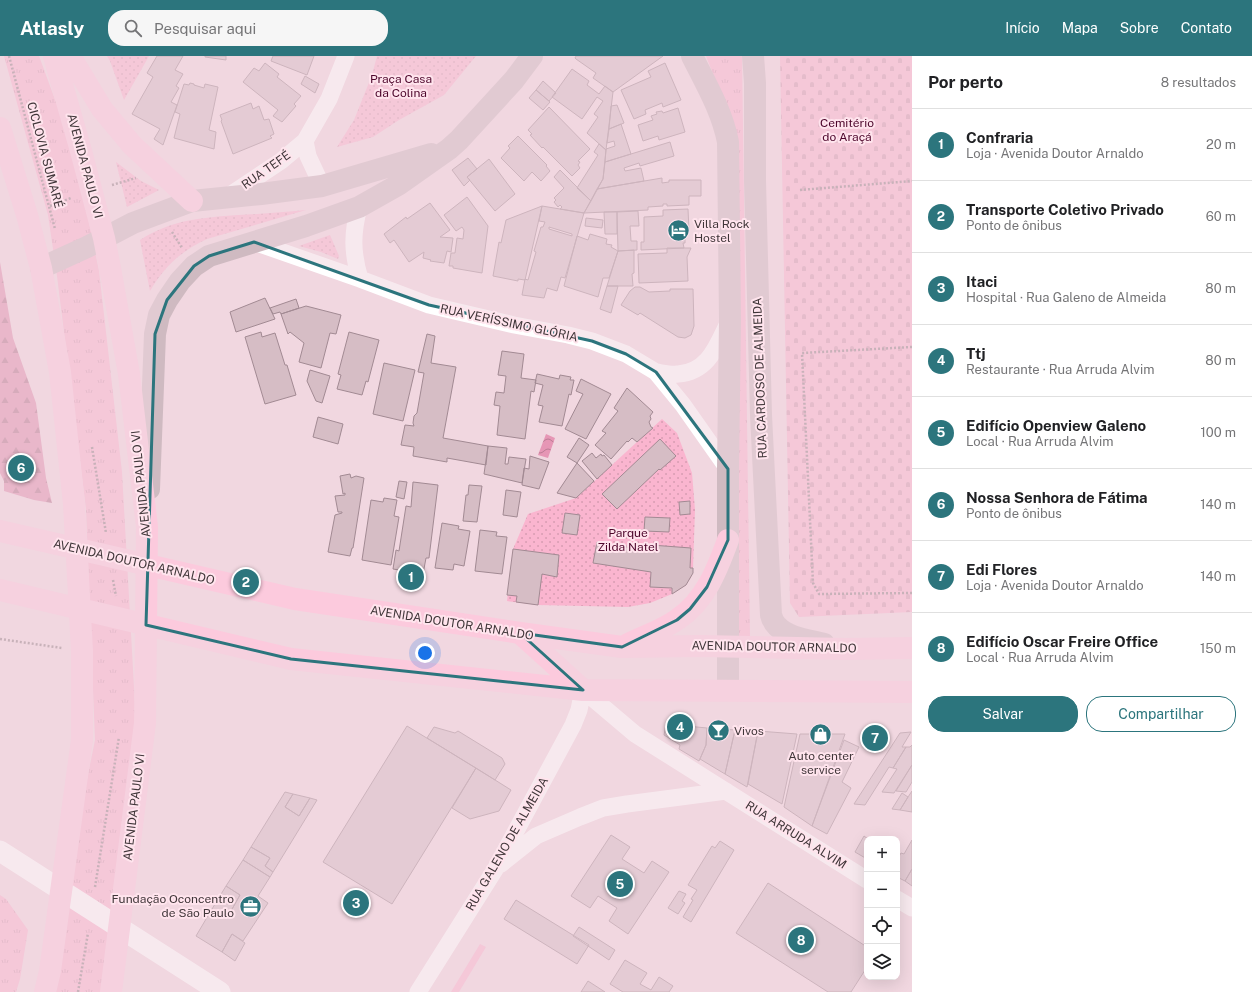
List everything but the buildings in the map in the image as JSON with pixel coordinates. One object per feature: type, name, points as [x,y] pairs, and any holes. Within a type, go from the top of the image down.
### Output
[{"type":"main road","name":"AVENIDA PAULO VI","points":[[54,56],[104,238],[129,374],[147,526],[144,723],[111,992]]},
{"type":"main road","points":[[70,56],[102,109],[132,145],[192,201]]},
{"type":"main road","points":[[147,526],[155,334],[159,315],[180,281],[194,266],[209,256],[306,226],[359,207],[398,185],[449,149],[484,114],[532,56]]},
{"type":"main road","points":[[692,56],[710,90],[724,126],[728,142],[730,319],[728,690]]},
{"type":"main road","name":"RUA CARDOSO DE ALMEIDA","points":[[753,56],[755,83],[754,180],[761,415],[771,615],[776,625],[782,631],[794,636],[845,649]]},
{"type":"main road","points":[[0,128],[27,215],[41,268],[60,372],[74,504],[82,651],[82,740],[50,971],[45,992]]},
{"type":"main road","points":[[41,268],[133,223],[192,201],[322,186],[449,149]]},
{"type":"main road","name":"AVENIDA DOUTOR ARNALDO","points":[[0,531],[295,599],[520,633],[622,646],[728,646],[845,649],[912,648]]},
{"type":"main road","points":[[622,646],[677,620],[690,609],[707,587],[718,568],[728,540]]},
{"type":"main road","points":[[0,590],[291,659],[583,690],[912,692]]},
{"type":"main road","points":[[520,633],[583,690]]},
{"type":"street","name":"RUA TEFÉ","points":[[227,197],[281,161],[305,142],[329,99],[346,56]]},
{"type":"street","name":"RUA TEFÉ","points":[[305,142],[308,156],[322,186]]},
{"type":"street","points":[[359,207],[354,225],[353,243],[355,261],[360,279]]},
{"type":"street","name":"RUA VERÍSSIMO GLÓRIA","points":[[254,242],[360,279],[403,296],[451,311],[514,326],[568,335],[592,341],[626,354],[656,372],[683,405],[728,469]]},
{"type":"street","name":"RUA VERÍSSIMO GLÓRIA","points":[[656,372],[677,374],[690,372],[701,366],[712,355],[730,319]]},
{"type":"street","name":"RUA ARRUDA ALVIM","points":[[583,690],[635,734],[864,878]]},
{"type":"street","name":"RUA GALENO DE ALMEIDA","points":[[418,992],[496,868],[573,725],[583,690]]},
{"type":"street","points":[[496,868],[536,836],[603,808],[726,791]]},
{"type":"street","points":[[0,851],[220,992]]},
{"type":"street","points":[[900,901],[912,908]]},
{"type":"path","name":"CICLOVIA SUMARÉ","points":[[9,56],[50,206],[62,258]]},
{"type":"path","points":[[800,190],[912,181]]},
{"type":"path","points":[[912,347],[802,353],[812,583],[819,594],[912,592]]},
{"type":"path","points":[[0,640],[82,651]]},
{"type":"highlighted area","points":[[254,242],[429,305],[592,341],[626,354],[656,372],[728,469],[728,540],[707,587],[690,609],[677,620],[622,647],[520,633],[583,690],[291,659],[146,625],[155,334],[167,300],[194,266],[209,256]]},
{"type":"green space","points":[[4,56],[39,56],[75,154],[99,271],[122,472],[136,723],[110,992],[44,992],[95,740],[86,509],[48,215]]},
{"type":"green space","points":[[107,56],[149,56],[124,100],[110,61]]},
{"type":"green space","name":"Praça Casa da Colina","points":[[377,56],[476,56],[444,95],[399,120],[373,137],[337,147],[354,120],[372,75]]},
{"type":"green space","points":[[706,56],[742,56],[750,637],[739,637],[734,128]]},
{"type":"green space","name":"Cemitério do Araçá","points":[[780,56],[912,56],[912,612],[799,617],[790,603]]},
{"type":"green space","points":[[116,162],[141,181],[159,190],[127,207]]},
{"type":"green space","points":[[306,210],[198,243],[174,260],[161,274],[150,291],[140,240],[152,233],[176,224],[199,219]]},
{"type":"green space","points":[[330,235],[339,256],[338,259],[321,252],[299,246]]},
{"type":"green space","points":[[0,262],[13,338],[36,403],[46,478],[52,503],[34,500],[4,491],[4,481],[0,473]]},
{"type":"green space","name":"Parque Zilda Natel","points":[[662,419],[677,433],[692,473],[695,510],[693,568],[691,577],[686,585],[672,594],[650,603],[628,607],[538,605],[507,601],[513,549],[528,514],[576,498]]},
{"type":"green space","points":[[0,895],[6,899],[28,930],[20,979],[16,992],[0,992]]},
{"type":"green space","points":[[480,944],[486,947],[459,992],[451,992]]},
{"type":"water","points":[[546,434],[555,438],[548,458],[538,455]]},
{"type":"place","name":"Villa Rock Hostel","points":[[679,231]]},
{"type":"place","name":"Nossa Senhora de Fátima","points":[[21,468]]},
{"type":"place","name":"Confraria","points":[[411,577]]},
{"type":"place","name":"Transporte Coletivo Privado","points":[[246,582]]},
{"type":"place","name":"Ttj","points":[[680,727]]},
{"type":"place","name":"Vivos","points":[[719,731]]},
{"type":"place","name":"Auto center service","points":[[821,735]]},
{"type":"place","name":"Edi Flores","points":[[875,738]]},
{"type":"place","name":"Edifício Openview Galeno","points":[[620,884]]},
{"type":"place","name":"Itaci","points":[[356,903]]},
{"type":"place","name":"Fundação Oconcentro de São Paulo","points":[[250,906]]},
{"type":"place","name":"Edifício Oscar Freire Office","points":[[801,940]]}]
